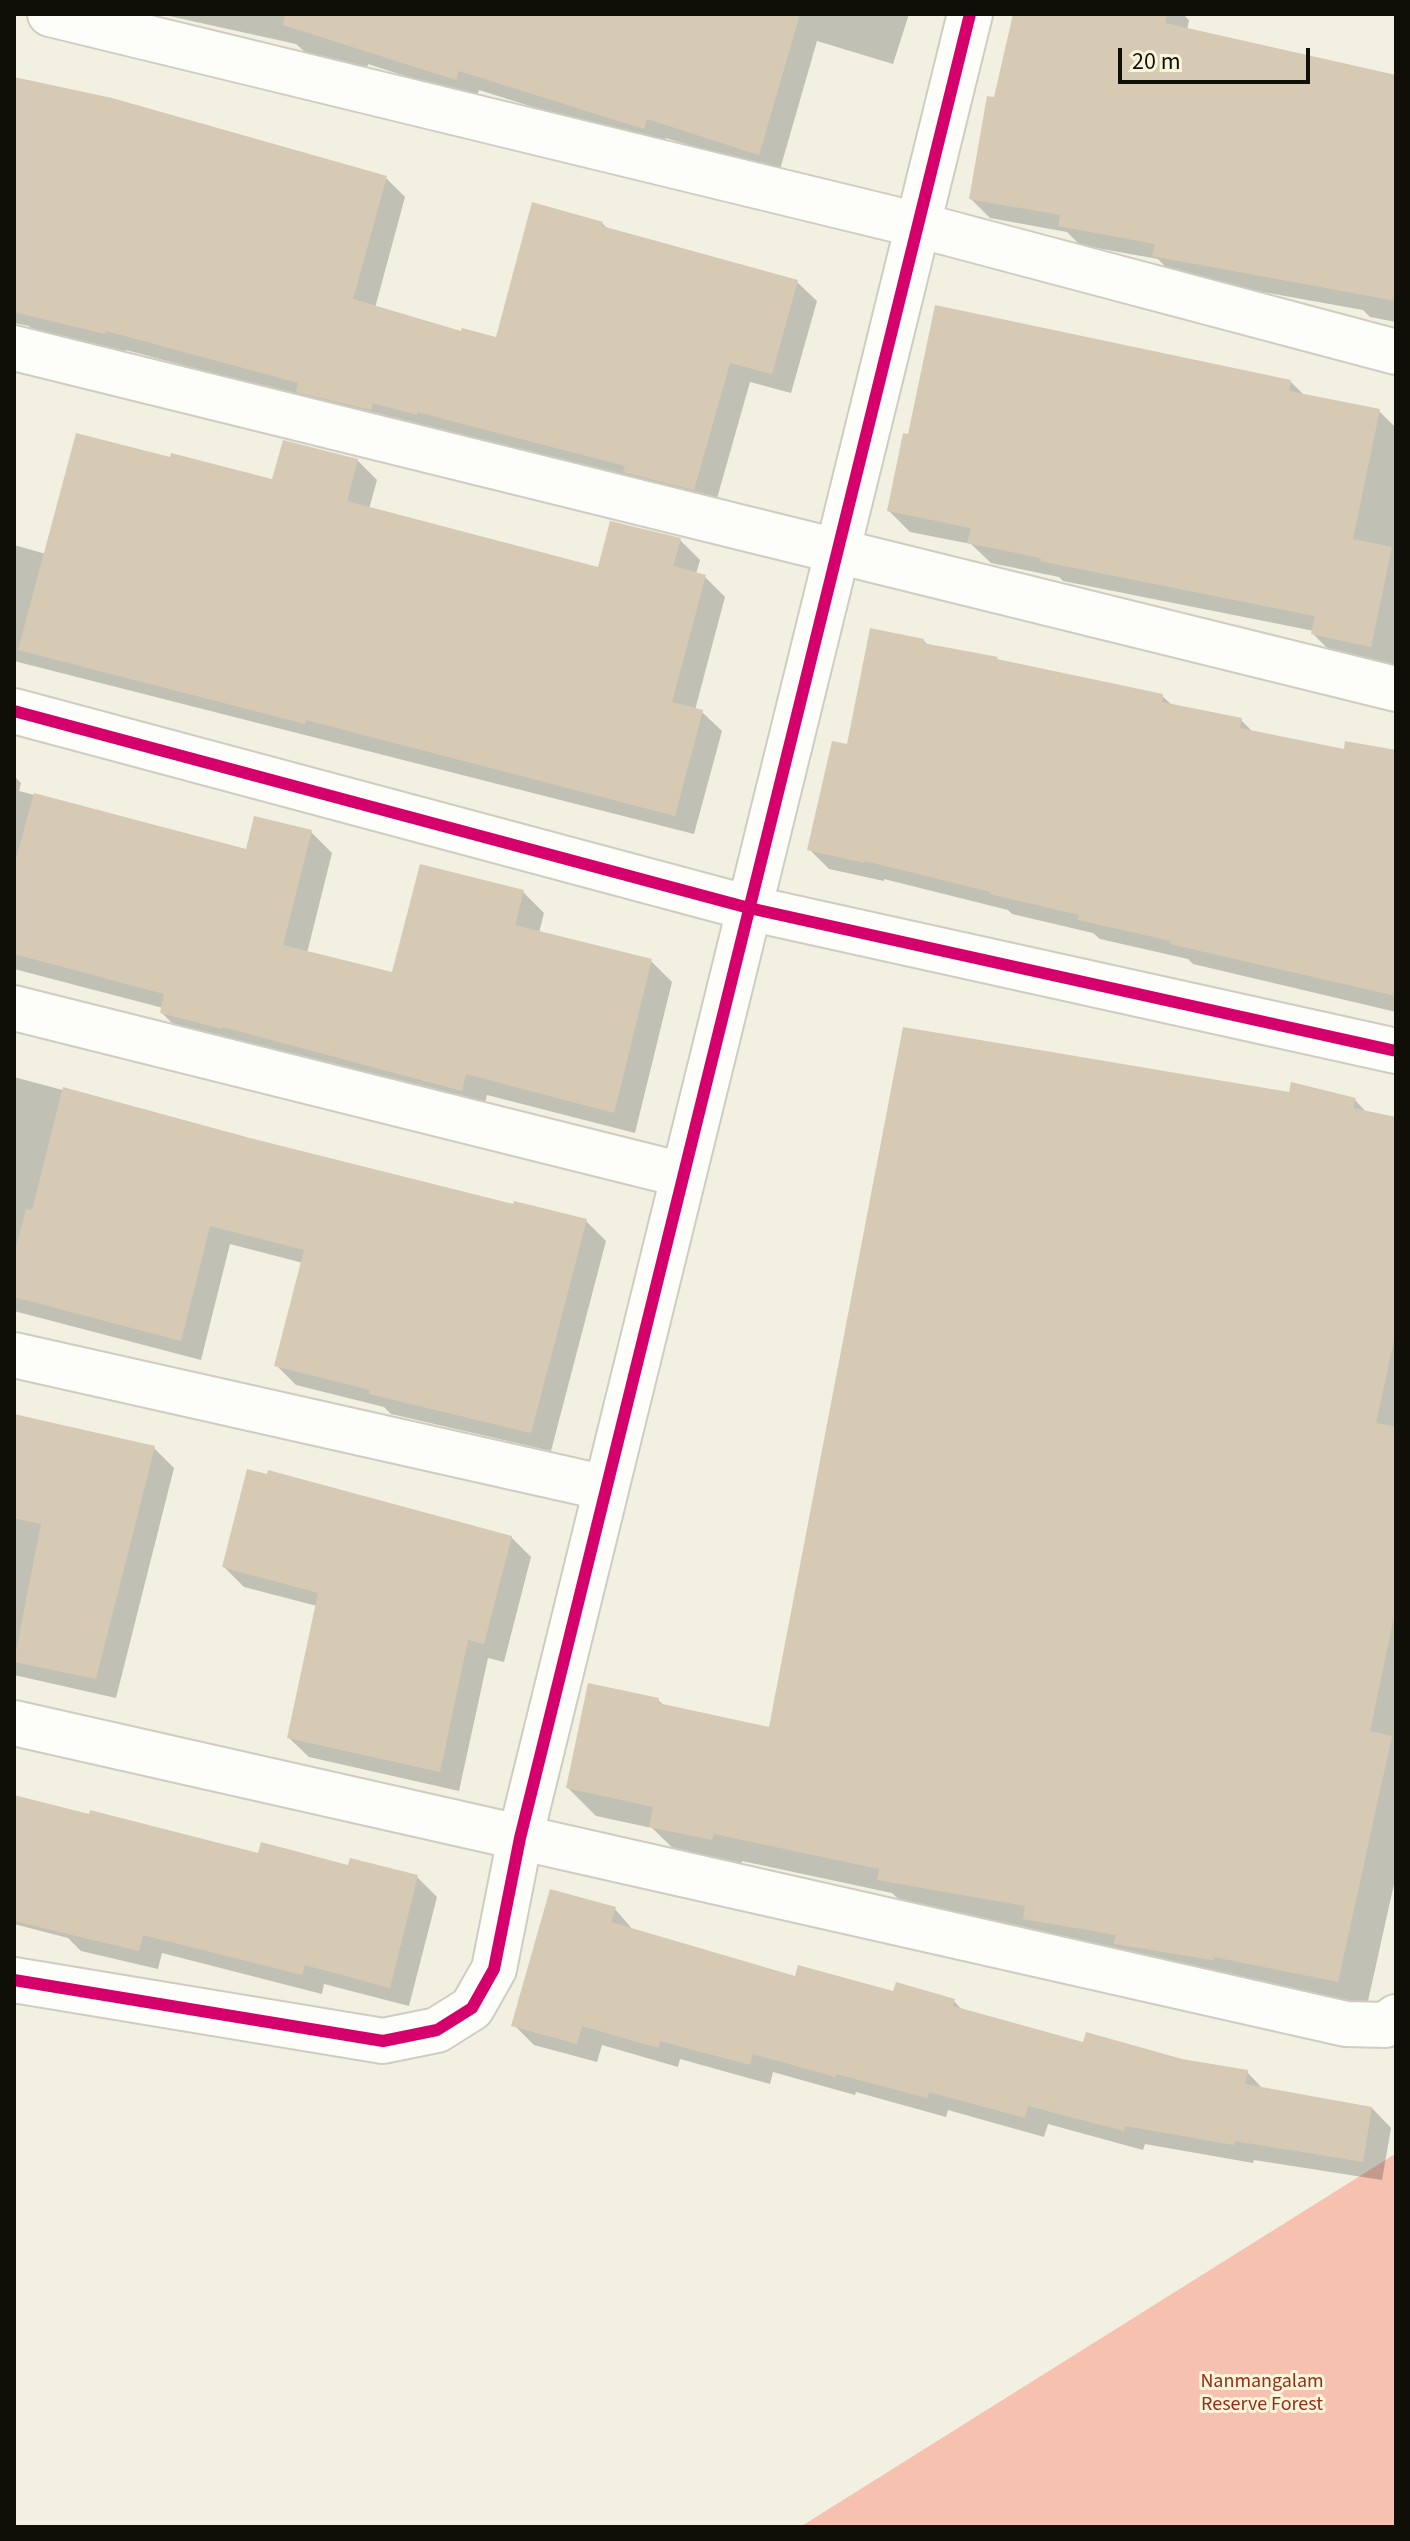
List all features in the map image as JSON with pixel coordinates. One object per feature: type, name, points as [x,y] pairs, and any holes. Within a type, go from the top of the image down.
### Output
[{"type":"street","points":[[50,14],[918,225],[1396,352]]},
{"type":"street","points":[[14,1980],[383,2041],[437,2030],[472,2008],[494,1969],[520,1838],[970,14]]},
{"type":"street","points":[[14,348],[1396,689]]},
{"type":"street","points":[[14,711],[749,908],[1396,1051]]},
{"type":"street","points":[[14,1008],[683,1175]]},
{"type":"street","points":[[14,1355],[606,1488]]},
{"type":"street","points":[[14,1723],[1346,2024],[1385,2025],[1396,2017]]},
{"type":"green space","name":"Nanmangalam Reserve Forest","points":[[1395,2154],[1396,2527],[800,2527]]},
{"type":"building","points":[[285,14],[800,14],[759,155],[647,119],[644,129],[459,71],[456,80],[283,25]]},
{"type":"building","points":[[1013,14],[1167,14],[1165,23],[1396,75],[1396,301],[1152,256],[1155,244],[1058,226],[1060,215],[969,199],[987,96],[994,97]]},
{"type":"building","points":[[14,77],[112,98],[387,176],[353,299],[461,331],[462,328],[496,337],[532,202],[603,222],[602,226],[798,280],[772,374],[730,363],[694,490],[623,472],[625,466],[417,412],[417,415],[373,403],[371,410],[296,392],[298,383],[106,331],[105,334],[14,312]]},
{"type":"building","points":[[935,305],[1291,380],[1289,391],[1380,409],[1353,539],[1392,547],[1371,647],[1311,634],[1315,616],[1040,561],[1041,558],[967,543],[971,528],[887,511],[903,433],[908,434]]},
{"type":"building","points":[[76,433],[272,479],[283,440],[358,459],[347,501],[598,567],[610,521],[681,538],[673,566],[706,575],[672,702],[703,710],[675,816],[306,720],[305,724],[18,650]]},
{"type":"building","points":[[870,628],[924,639],[923,643],[1163,694],[1162,702],[1242,718],[1240,728],[1344,749],[1345,741],[1396,750],[1396,996],[1170,944],[1171,941],[1078,920],[1079,915],[991,892],[807,850],[832,741],[847,744]]},
{"type":"building","points":[[34,793],[246,849],[254,816],[312,830],[283,945],[392,972],[420,864],[524,890],[515,925],[652,959],[614,1113],[466,1074],[462,1091],[160,1013],[164,994],[14,954],[14,866]]},
{"type":"building","points":[[903,1027],[1289,1092],[1291,1082],[1356,1098],[1353,1108],[1396,1117],[1396,1331],[1376,1423],[1396,1427],[1396,1607],[1370,1731],[1392,1736],[1338,1982],[1214,1957],[1213,1960],[1114,1944],[1116,1935],[1023,1919],[1025,1906],[877,1880],[879,1869],[714,1834],[712,1840],[649,1827],[653,1807],[566,1788],[588,1683],[659,1698],[658,1703],[769,1727]]},
{"type":"building","points":[[63,1087],[250,1138],[513,1204],[514,1201],[587,1219],[531,1433],[369,1394],[370,1390],[274,1366],[304,1250],[210,1226],[181,1341],[14,1297],[14,1255],[26,1209],[32,1210]]},
{"type":"building","points":[[14,1414],[155,1446],[96,1679],[14,1662],[41,1524],[14,1518]]},
{"type":"building","points":[[247,1469],[267,1474],[268,1470],[512,1536],[484,1644],[468,1640],[440,1772],[287,1738],[318,1593],[222,1567]]},
{"type":"building","points":[[14,1795],[89,1814],[90,1810],[258,1853],[261,1842],[348,1865],[350,1858],[418,1875],[390,1988],[305,1965],[302,1975],[143,1935],[139,1951],[14,1921]]},
{"type":"building","points":[[550,1889],[616,1907],[611,1922],[795,1976],[798,1965],[893,1991],[896,1982],[955,1999],[953,2006],[1083,2042],[1086,2032],[1182,2059],[1248,2070],[1245,2084],[1372,2107],[1363,2162],[1235,2141],[1234,2145],[1125,2126],[1124,2131],[1028,2106],[1025,2118],[929,2092],[927,2098],[836,2074],[835,2077],[753,2054],[750,2065],[660,2041],[658,2048],[582,2026],[577,2044],[511,2026]]},
{"type":"cycle path","points":[[14,1980],[383,2041],[437,2030],[472,2008],[494,1969],[520,1838],[970,14]]},
{"type":"cycle path","points":[[14,711],[749,908],[1396,1051]]}]
